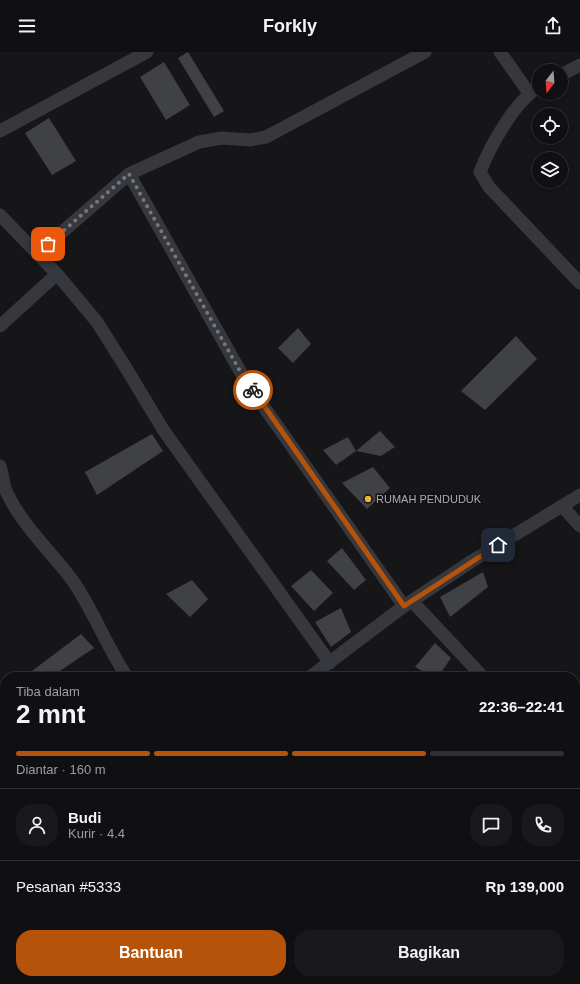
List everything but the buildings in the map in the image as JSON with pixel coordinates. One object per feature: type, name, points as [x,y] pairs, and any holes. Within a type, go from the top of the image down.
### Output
[{"type":"street","points":[[0,131],[147,52]]},
{"type":"street","points":[[37,254],[129,174],[199,142],[222,138],[250,140],[266,137],[425,52]]},
{"type":"street","points":[[500,52],[532,88]]},
{"type":"street","points":[[568,71],[580,65]]},
{"type":"street","points":[[532,92],[516,109],[487,153],[480,172],[489,187],[580,283]]},
{"type":"street","points":[[129,174],[245,380],[408,604],[478,672]]},
{"type":"street","points":[[0,215],[57,274],[97,322],[164,431],[330,663]]},
{"type":"street","points":[[0,326],[57,274]]},
{"type":"street","points":[[0,466],[5,491],[15,510],[72,580],[88,605],[124,672]]},
{"type":"street","points":[[317,672],[408,604],[472,561],[580,495]]},
{"type":"street","points":[[562,506],[580,526]]},
{"type":"way so far","points":[[48,244],[129,174],[245,380],[253,390]]},
{"type":"place","name":"RUMAH PENDUDUK","points":[[368,499]]},
{"type":"route","points":[[253,390],[404,606],[498,545]]}]
